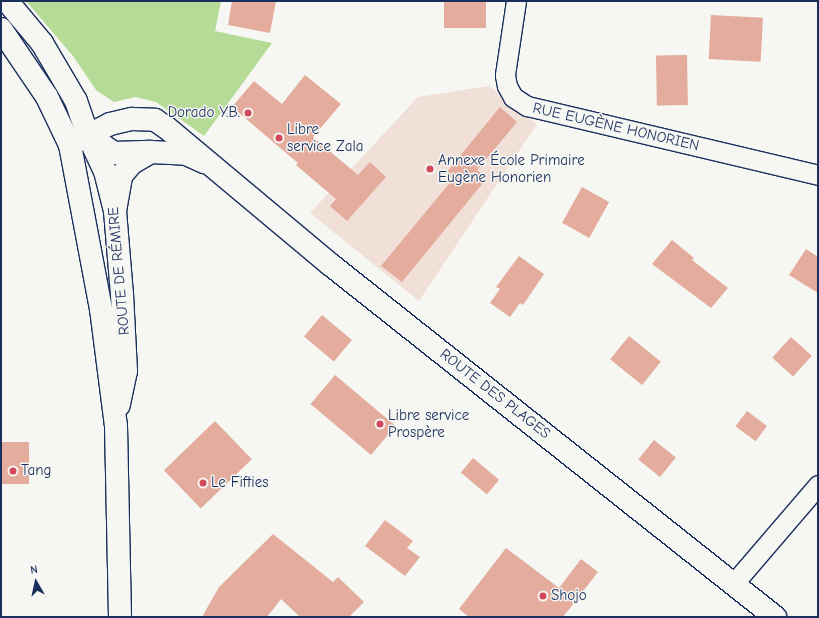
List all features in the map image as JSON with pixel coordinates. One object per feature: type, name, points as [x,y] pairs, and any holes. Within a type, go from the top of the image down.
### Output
[{"type":"street","name":"ROUTE DE RÉMIRE","points":[[7,1],[42,43],[76,101],[79,140],[116,426],[120,617]]},
{"type":"street","name":"RUE EUGÈNE HONORIEN","points":[[516,1],[505,74],[507,86],[513,97],[527,106],[818,175]]},
{"type":"street","name":"ROUTE DE RÉMIRE","points":[[1,29],[47,97],[79,140],[105,171],[116,211],[126,372],[116,426]]},
{"type":"street","name":"ROUTE DES PLAGES","points":[[79,140],[110,124],[132,119],[155,120],[167,128],[217,168],[331,265],[775,617]]},
{"type":"street","name":"ROUTE DES PLAGES","points":[[79,140],[114,153],[150,152],[186,154],[217,168]]},
{"type":"street","points":[[116,211],[121,176],[132,162],[150,152]]},
{"type":"street","points":[[734,584],[818,485]]},
{"type":"shaded area","name":"Annexe École Primaire Eugène Honorien","points":[[489,86],[537,124],[419,301],[310,213],[418,97]]},
{"type":"green space","points":[[26,1],[221,1],[215,31],[272,43],[204,136],[156,102],[135,97],[114,102],[96,90],[73,56]]},
{"type":"building","points":[[232,1],[276,1],[270,33],[228,25]]},
{"type":"building","points":[[444,1],[486,1],[486,28],[444,28]]},
{"type":"building","points":[[711,15],[763,18],[761,62],[709,59]]},
{"type":"building","points":[[687,55],[688,105],[657,106],[656,56]]},
{"type":"building","points":[[305,75],[341,104],[313,137],[358,175],[370,162],[386,177],[347,221],[330,206],[336,199],[296,165],[298,163],[232,107],[254,81],[282,104]]},
{"type":"building","points":[[500,107],[517,122],[477,170],[487,178],[402,282],[381,266],[453,179],[446,173]]},
{"type":"building","points":[[582,187],[609,202],[589,238],[562,223]]},
{"type":"building","points":[[672,240],[694,258],[692,260],[728,288],[711,308],[652,264]]},
{"type":"building","points":[[806,249],[818,257],[818,293],[789,275]]},
{"type":"building","points":[[519,256],[544,274],[523,305],[520,303],[510,317],[490,303],[500,289],[496,287]]},
{"type":"building","points":[[322,315],[352,340],[334,362],[304,336]]},
{"type":"building","points":[[629,336],[661,362],[642,385],[610,359]]},
{"type":"building","points":[[791,337],[812,356],[793,377],[772,358]]},
{"type":"building","points":[[335,375],[396,426],[371,455],[311,404]]},
{"type":"building","points":[[747,411],[767,426],[756,441],[736,426]]},
{"type":"building","points":[[215,421],[252,459],[201,508],[164,470]]},
{"type":"building","points":[[654,440],[676,458],[660,477],[638,459]]},
{"type":"building","points":[[1,442],[29,442],[29,484],[1,484]]},
{"type":"building","points":[[473,458],[499,480],[487,494],[461,473]]},
{"type":"building","points":[[385,520],[413,541],[407,548],[420,557],[405,576],[365,546]]},
{"type":"building","points":[[273,534],[333,582],[338,577],[364,602],[349,617],[300,617],[281,599],[267,617],[202,617],[219,587]]},
{"type":"building","points":[[506,548],[559,588],[581,559],[598,572],[563,617],[469,617],[459,609]]},
{"type":"place","name":"Dorado Y.B.","points":[[248,113]]},
{"type":"place","name":"Libre service Zala","points":[[279,138]]},
{"type":"place","name":"Annexe École Primaire Eugène Honorien","points":[[430,169]]},
{"type":"place","name":"Libre service Prospère","points":[[380,424]]},
{"type":"place","name":"Tang","points":[[13,471]]},
{"type":"place","name":"Le Fifties","points":[[203,483]]},
{"type":"place","name":"Shojo","points":[[543,596]]}]
